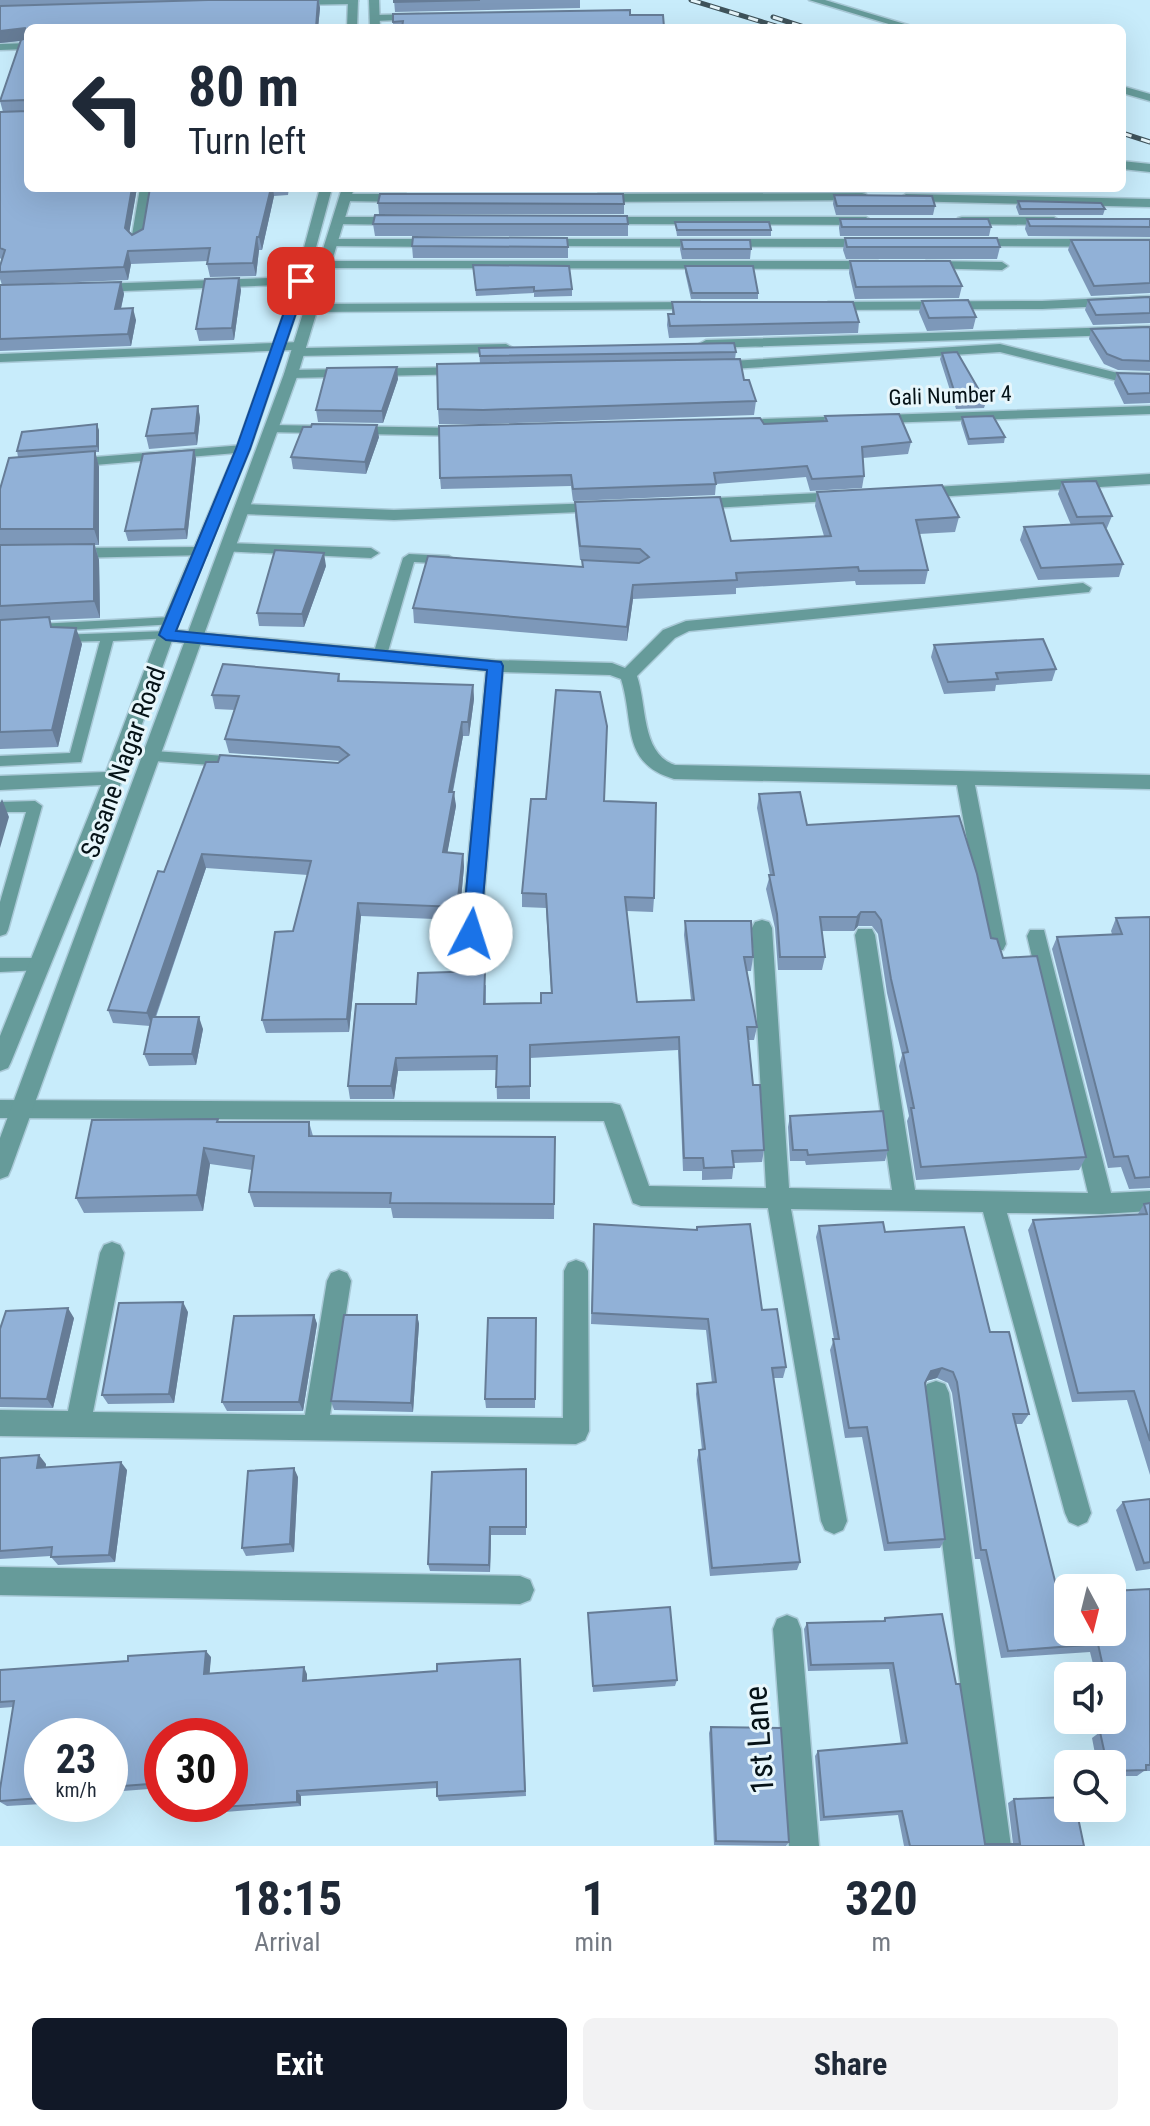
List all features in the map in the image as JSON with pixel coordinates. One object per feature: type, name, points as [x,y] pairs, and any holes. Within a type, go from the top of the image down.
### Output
[{"type":"street","points":[[374,0],[375,23],[437,16]]},
{"type":"street","points":[[814,0],[899,24]]},
{"type":"street","points":[[282,2],[353,1],[352,24]]},
{"type":"street","points":[[0,60],[2,47],[24,46]]},
{"type":"street","points":[[1126,90],[1150,98]]},
{"type":"street","points":[[1126,165],[1150,168]]},
{"type":"street","points":[[137,241],[145,192]]},
{"type":"street","name":"Sasane Nagar Road","points":[[0,1062],[114,778],[169,628],[243,449],[301,281],[325,192]]},
{"type":"street","points":[[347,193],[424,198]]},
{"type":"street","name":"Sasane Nagar Road","points":[[0,1169],[154,756],[194,637],[291,374],[347,193]]},
{"type":"street","points":[[581,198],[880,198]]},
{"type":"street","points":[[896,198],[1150,203]]},
{"type":"street","points":[[338,221],[417,221]]},
{"type":"street","points":[[589,221],[886,221]]},
{"type":"street","points":[[948,221],[1071,221]]},
{"type":"street","points":[[332,243],[458,243]]},
{"type":"street","points":[[521,243],[882,243]]},
{"type":"street","points":[[961,243],[1150,243]]},
{"type":"street","points":[[326,265],[894,265]]},
{"type":"street","points":[[909,265],[1002,266]]},
{"type":"street","points":[[79,289],[301,281]]},
{"type":"street","points":[[819,306],[1042,305],[1150,300]]},
{"type":"street","points":[[312,308],[708,306]]},
{"type":"street","points":[[692,345],[1150,330]]},
{"type":"street","points":[[0,358],[280,346],[299,349],[521,348]]},
{"type":"street","points":[[695,367],[757,366],[1000,348],[1118,377],[1150,377]]},
{"type":"street","points":[[291,374],[478,370]]},
{"type":"street","name":"Gali Number 4","points":[[722,424],[1150,410]]},
{"type":"street","points":[[271,429],[484,431]]},
{"type":"street","points":[[55,464],[243,449]]},
{"type":"street","points":[[896,494],[1150,479]]},
{"type":"street","points":[[675,505],[864,496]]},
{"type":"street","points":[[242,509],[394,515],[612,507]]},
{"type":"street","points":[[227,548],[371,553]]},
{"type":"street","points":[[62,553],[201,552]]},
{"type":"street","points":[[628,675],[669,634],[686,626],[1083,588]]},
{"type":"street","points":[[169,628],[194,637],[495,666],[612,669],[628,675],[635,690],[645,754],[655,765],[674,772],[1150,782]]},
{"type":"street","points":[[471,934],[495,666]]},
{"type":"street","points":[[0,783],[114,778]]},
{"type":"street","points":[[965,780],[996,944]]},
{"type":"street","points":[[762,928],[778,1200],[834,1521]]},
{"type":"street","points":[[865,935],[905,1201]]},
{"type":"street","points":[[1037,936],[1102,1204]]},
{"type":"street","points":[[0,1109],[612,1112],[641,1196],[1102,1204],[1150,1201]]},
{"type":"street","points":[[992,1202],[1078,1513]]},
{"type":"street","points":[[78,1425],[112,1253]]},
{"type":"street","points":[[0,1423],[576,1431],[576,1271]]},
{"type":"street","points":[[315,1428],[339,1281]]},
{"type":"street","points":[[936,1393],[996,1846]]},
{"type":"street","points":[[0,1581],[520,1590]]},
{"type":"street","name":"1st Lane","points":[[787,1629],[804,1846]]},
{"type":"lane","points":[[380,655],[409,558],[470,561]]},
{"type":"lane","points":[[0,630],[169,628]]},
{"type":"lane","points":[[0,640],[108,636],[169,628]]},
{"type":"lane","points":[[0,761],[76,758],[108,636]]},
{"type":"lane","points":[[154,756],[264,764]]},
{"type":"lane","points":[[0,807],[35,806],[0,930]]},
{"type":"lane","points":[[0,965],[40,964]]},
{"type":"building","points":[[318,0],[316,24],[24,24],[24,28],[0,31],[0,6]]},
{"type":"building","points":[[394,0],[480,0],[394,2]]},
{"type":"building","points":[[630,10],[630,15],[663,15],[664,24],[403,24],[403,21],[393,22],[393,14]]},
{"type":"building","points":[[24,39],[24,100],[0,101]]},
{"type":"building","points":[[24,111],[24,192],[131,192],[125,228],[132,235],[143,229],[149,192],[270,192],[253,263],[207,264],[210,248],[128,251],[124,267],[0,272],[5,250],[0,248],[0,112]]},
{"type":"building","points":[[380,194],[623,194],[624,204],[378,203]]},
{"type":"building","points":[[834,195],[932,196],[935,206],[837,206]]},
{"type":"building","points":[[1018,201],[1101,203],[1105,209],[1021,209]]},
{"type":"building","points":[[375,215],[627,216],[628,224],[373,224]]},
{"type":"building","points":[[840,219],[988,219],[991,227],[842,227]]},
{"type":"building","points":[[1027,219],[1150,219],[1150,227],[1030,226]]},
{"type":"building","points":[[675,222],[769,222],[771,230],[677,230]]},
{"type":"building","points":[[413,237],[567,238],[568,247],[412,246]]},
{"type":"building","points":[[845,238],[997,238],[1000,247],[847,247]]},
{"type":"building","points":[[681,240],[750,240],[751,249],[683,249]]},
{"type":"building","points":[[1071,240],[1150,240],[1150,283],[1094,286]]},
{"type":"building","points":[[850,261],[950,261],[962,286],[856,287]]},
{"type":"building","points":[[473,265],[569,266],[572,289],[476,290]]},
{"type":"building","points":[[685,266],[753,266],[758,293],[692,293]]},
{"type":"building","points":[[239,278],[232,328],[196,329],[205,279]]},
{"type":"building","points":[[121,282],[115,309],[133,308],[128,334],[0,339],[0,285]]},
{"type":"building","points":[[1150,297],[1150,313],[1096,315],[1088,300]]},
{"type":"building","points":[[968,300],[976,317],[929,318],[922,301]]},
{"type":"building","points":[[672,302],[853,302],[859,322],[670,326],[668,314],[674,314]]},
{"type":"building","points":[[1150,327],[1150,361],[1122,360],[1107,354],[1091,329]]},
{"type":"building","points":[[734,343],[736,352],[480,356],[479,348]]},
{"type":"building","points":[[957,352],[986,402],[958,403],[942,353]]},
{"type":"building","points":[[740,359],[744,380],[749,380],[756,401],[438,409],[437,364]]},
{"type":"building","points":[[397,367],[382,411],[316,410],[327,368]]},
{"type":"building","points":[[1117,373],[1150,374],[1150,393],[1128,394]]},
{"type":"building","points":[[198,406],[195,433],[146,436],[152,409]]},
{"type":"building","points":[[899,414],[911,442],[862,447],[864,476],[812,479],[807,466],[714,473],[716,484],[573,489],[571,475],[440,478],[439,426],[760,418],[764,424],[827,421],[825,416]]},
{"type":"building","points":[[993,416],[1005,437],[969,439],[962,417]]},
{"type":"building","points":[[97,424],[97,446],[17,451],[22,432]]},
{"type":"building","points":[[312,424],[377,425],[365,462],[291,457],[303,427],[311,427]]},
{"type":"building","points":[[194,450],[185,529],[125,531],[143,454]]},
{"type":"building","points":[[95,451],[94,529],[0,529],[0,489],[9,458]]},
{"type":"building","points":[[1096,481],[1112,516],[1077,517],[1062,482]]},
{"type":"building","points":[[942,485],[959,517],[916,520],[928,570],[859,571],[858,567],[736,573],[737,580],[633,585],[627,627],[413,608],[428,556],[583,567],[582,560],[639,563],[649,557],[640,549],[580,546],[575,502],[720,497],[731,541],[831,536],[817,492]]},
{"type":"building","points":[[1103,523],[1123,564],[1041,568],[1024,527]]},
{"type":"building","points":[[94,544],[94,601],[0,606],[0,545]]},
{"type":"building","points":[[275,550],[324,553],[302,614],[257,613]]},
{"type":"building","points":[[49,617],[51,627],[76,628],[52,730],[0,732],[0,620]]},
{"type":"building","points":[[1043,639],[1056,669],[996,673],[998,679],[948,682],[934,645]]},
{"type":"building","points":[[223,664],[339,674],[338,681],[473,685],[468,722],[462,722],[449,792],[454,792],[443,852],[463,854],[457,907],[358,903],[347,1019],[262,1020],[275,932],[293,931],[311,861],[202,854],[147,1013],[108,1010],[158,871],[164,872],[206,762],[218,762],[220,755],[338,763],[349,755],[339,747],[225,739],[239,696],[212,695]]},
{"type":"building","points":[[556,690],[600,692],[607,726],[604,801],[656,803],[654,898],[625,897],[637,1002],[694,1000],[685,921],[751,921],[753,957],[744,957],[757,1027],[747,1027],[753,1085],[760,1085],[764,1150],[732,1151],[734,1167],[704,1168],[703,1158],[684,1158],[679,1037],[530,1045],[530,1086],[496,1087],[497,1056],[396,1058],[391,1086],[348,1086],[356,1004],[416,1004],[418,973],[485,971],[484,1004],[541,1003],[541,993],[552,993],[546,894],[522,893],[531,799],[546,799]]},
{"type":"building","points":[[800,792],[807,825],[959,816],[977,874],[991,938],[997,939],[1003,958],[1037,956],[1086,1157],[921,1167],[903,1053],[908,1052],[881,920],[875,912],[861,912],[857,917],[820,917],[825,957],[780,957],[777,914],[769,875],[774,875],[759,794]]},
{"type":"building","points":[[1150,917],[1150,1177],[1135,1178],[1128,1156],[1114,1157],[1057,937],[1122,934],[1116,918]]},
{"type":"building","points":[[152,1017],[199,1017],[192,1054],[144,1054]]},
{"type":"building","points":[[883,1111],[888,1150],[808,1155],[807,1150],[793,1150],[790,1116]]},
{"type":"building","points":[[218,1119],[217,1122],[309,1122],[309,1136],[555,1137],[554,1204],[390,1203],[391,1193],[249,1192],[254,1156],[204,1148],[197,1195],[76,1198],[92,1120]]},
{"type":"building","points":[[1150,1203],[1150,1441],[1134,1391],[1078,1393],[1033,1220],[1147,1214],[1144,1204]]},
{"type":"building","points":[[883,1222],[885,1232],[964,1227],[990,1332],[1009,1332],[1029,1414],[1013,1414],[1054,1577],[1054,1646],[1072,1646],[1008,1651],[986,1550],[981,1550],[957,1382],[953,1372],[942,1368],[931,1371],[925,1383],[945,1539],[888,1543],[867,1427],[849,1428],[833,1339],[839,1339],[819,1226]]},
{"type":"building","points":[[594,1224],[697,1230],[697,1227],[750,1224],[762,1310],[777,1309],[786,1367],[772,1368],[800,1562],[712,1568],[699,1450],[705,1449],[697,1384],[716,1382],[708,1319],[592,1313]]},
{"type":"building","points":[[183,1302],[169,1394],[102,1395],[119,1303]]},
{"type":"building","points":[[68,1308],[47,1399],[0,1398],[0,1329],[6,1311]]},
{"type":"building","points":[[314,1315],[299,1402],[222,1402],[234,1316]]},
{"type":"building","points":[[344,1315],[417,1315],[411,1403],[331,1401]]},
{"type":"building","points":[[488,1318],[536,1318],[535,1399],[485,1399]]},
{"type":"building","points":[[39,1455],[37,1468],[121,1462],[109,1555],[51,1557],[52,1547],[0,1551],[0,1458]]},
{"type":"building","points":[[294,1468],[290,1544],[242,1548],[248,1471]]},
{"type":"building","points":[[526,1469],[526,1527],[490,1527],[489,1565],[428,1564],[432,1472]]},
{"type":"building","points":[[1150,1499],[1150,1562],[1144,1563],[1123,1502]]},
{"type":"building","points":[[1150,1589],[1150,1765],[1146,1765],[1146,1770],[1126,1771],[1126,1750],[1104,1750],[1100,1734],[1126,1734],[1126,1662],[1102,1662],[1098,1646],[1126,1646],[1126,1590]]},
{"type":"building","points":[[670,1607],[677,1680],[593,1686],[588,1613]]},
{"type":"building","points":[[942,1614],[956,1684],[960,1684],[985,1844],[1020,1844],[1014,1799],[1054,1798],[1054,1822],[1079,1822],[1084,1846],[910,1846],[902,1811],[824,1817],[818,1751],[907,1743],[893,1663],[811,1665],[807,1623],[885,1621],[885,1618]]},
{"type":"building","points":[[206,1651],[204,1674],[304,1667],[303,1681],[437,1671],[437,1664],[520,1659],[525,1791],[437,1796],[437,1782],[297,1791],[297,1802],[248,1805],[248,1718],[144,1718],[144,1784],[128,1786],[128,1718],[24,1718],[24,1799],[0,1801],[14,1701],[0,1702],[0,1670],[128,1661],[128,1656]]},
{"type":"building","points":[[711,1727],[781,1728],[789,1842],[716,1841]]},
{"type":"railway","points":[[691,0],[769,24]]},
{"type":"railway","points":[[773,17],[795,24]]},
{"type":"railway","points":[[1126,134],[1150,142]]},
{"type":"route","points":[[301,281],[243,449],[166,635],[495,666],[471,934]]}]
